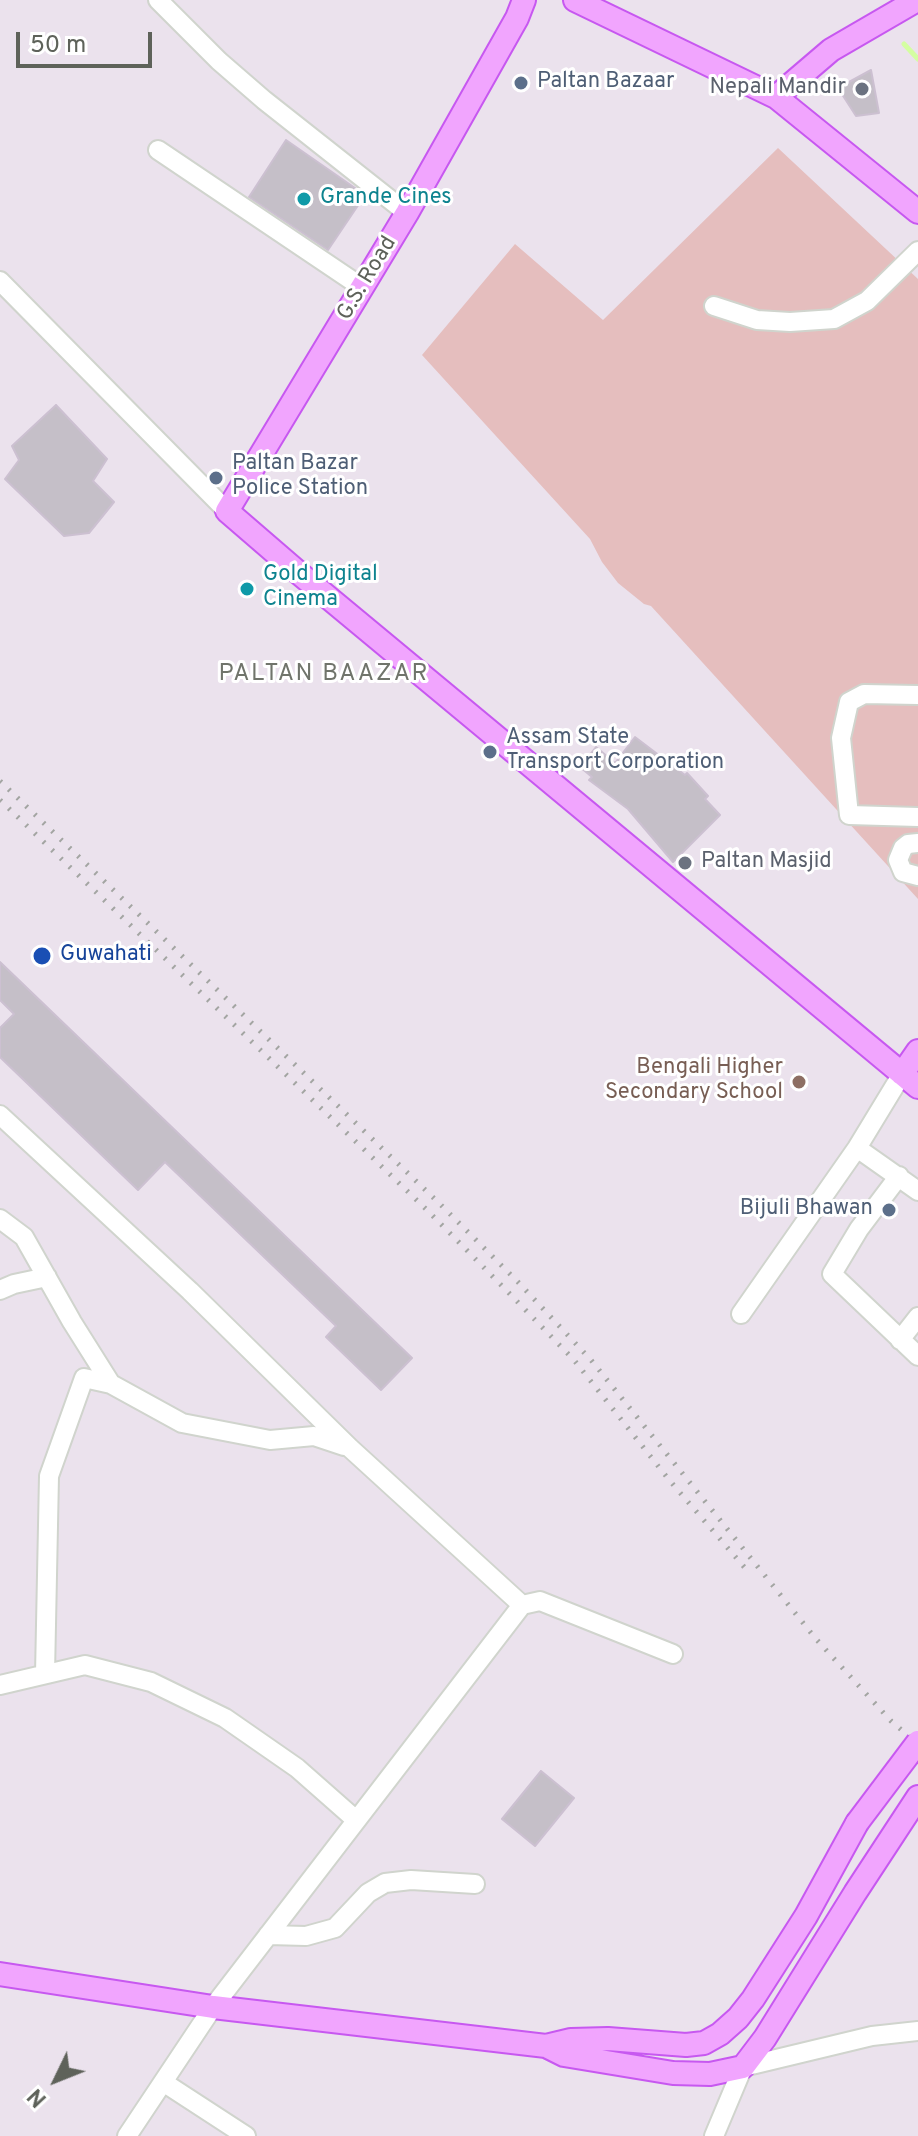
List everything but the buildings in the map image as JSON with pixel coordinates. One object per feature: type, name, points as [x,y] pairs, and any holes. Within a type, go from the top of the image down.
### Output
[{"type":"main road","points":[[575,0],[776,97],[918,212]]},
{"type":"main road","points":[[776,97],[831,50],[917,0]]},
{"type":"main road","name":"G.S. Road","points":[[227,511],[407,213],[519,6]]},
{"type":"main road","points":[[227,511],[312,585],[910,1080],[918,1051]]},
{"type":"main road","points":[[546,2046],[571,2040],[608,2039],[686,2045],[704,2043],[720,2034],[753,1999],[806,1916],[857,1823],[918,1742]]},
{"type":"main road","points":[[0,1974],[213,2007],[546,2046],[564,2055],[673,2073],[710,2074],[743,2067],[765,2038],[918,1797]]},
{"type":"street","points":[[158,0],[219,61],[264,100],[407,213]]},
{"type":"street","points":[[158,150],[363,288]]},
{"type":"street","points":[[714,306],[757,320],[790,322],[834,319],[867,301],[918,251]]},
{"type":"street","points":[[0,281],[227,511]]},
{"type":"street","points":[[918,695],[864,694],[849,702],[841,738],[849,815],[918,817]]},
{"type":"street","points":[[917,877],[903,872],[898,860],[903,848],[918,843]]},
{"type":"street","points":[[741,1314],[857,1148],[910,1080]]},
{"type":"street","points":[[0,1115],[190,1291],[350,1448],[522,1605]]},
{"type":"street","points":[[857,1148],[918,1191]]},
{"type":"street","points":[[899,1176],[859,1229],[832,1274],[918,1356]]},
{"type":"street","points":[[0,1219],[24,1237],[111,1384]]},
{"type":"street","points":[[0,1290],[47,1277]]},
{"type":"street","points":[[900,1340],[918,1317]]},
{"type":"street","points":[[45,1674],[49,1476],[84,1378],[111,1384],[182,1423],[270,1440],[314,1436],[350,1448]]},
{"type":"street","points":[[127,2136],[213,2007],[522,1605],[540,1601],[673,1654]]},
{"type":"street","points":[[0,1685],[85,1665],[151,1682],[225,1718],[297,1768],[356,1820]]},
{"type":"street","points":[[268,1935],[306,1936],[335,1928],[368,1893],[385,1883],[411,1880],[475,1884]]},
{"type":"street","points":[[714,2136],[743,2067],[872,2036],[918,2031]]},
{"type":"street","points":[[163,2082],[246,2136]]},
{"type":"shaded area","points":[[778,148],[918,279],[918,899],[651,606],[618,583],[590,539],[422,355],[515,244],[603,320]]},
{"type":"waterway","points":[[904,44],[918,59]]},
{"type":"railway","points":[[0,781],[518,1282],[591,1360],[816,1639],[891,1721],[918,1744]]},
{"type":"railway","points":[[0,800],[427,1210],[574,1360],[670,1481],[745,1568]]},
{"type":"place","name":"Paltan Bazaar","points":[[521,83]]},
{"type":"place","name":"Nepali Mandir","points":[[862,89]]},
{"type":"place","name":"Grande Cines","points":[[304,199]]},
{"type":"place","name":"Paltan Bazar Police Station","points":[[216,478]]},
{"type":"place","name":"Gold Digital Cinema","points":[[247,589]]},
{"type":"place","name":"Assam State Transport Corporation","points":[[490,752]]},
{"type":"place","name":"Paltan Masjid","points":[[685,863]]},
{"type":"place","name":"Guwahati","points":[[42,956]]},
{"type":"place","name":"Bengali Higher Secondary School","points":[[799,1082]]},
{"type":"place","name":"Bijuli Bhawan","points":[[889,1210]]},
{"type":"district","name":"PALTAN BAAZAR","points":[[324,675]]}]
